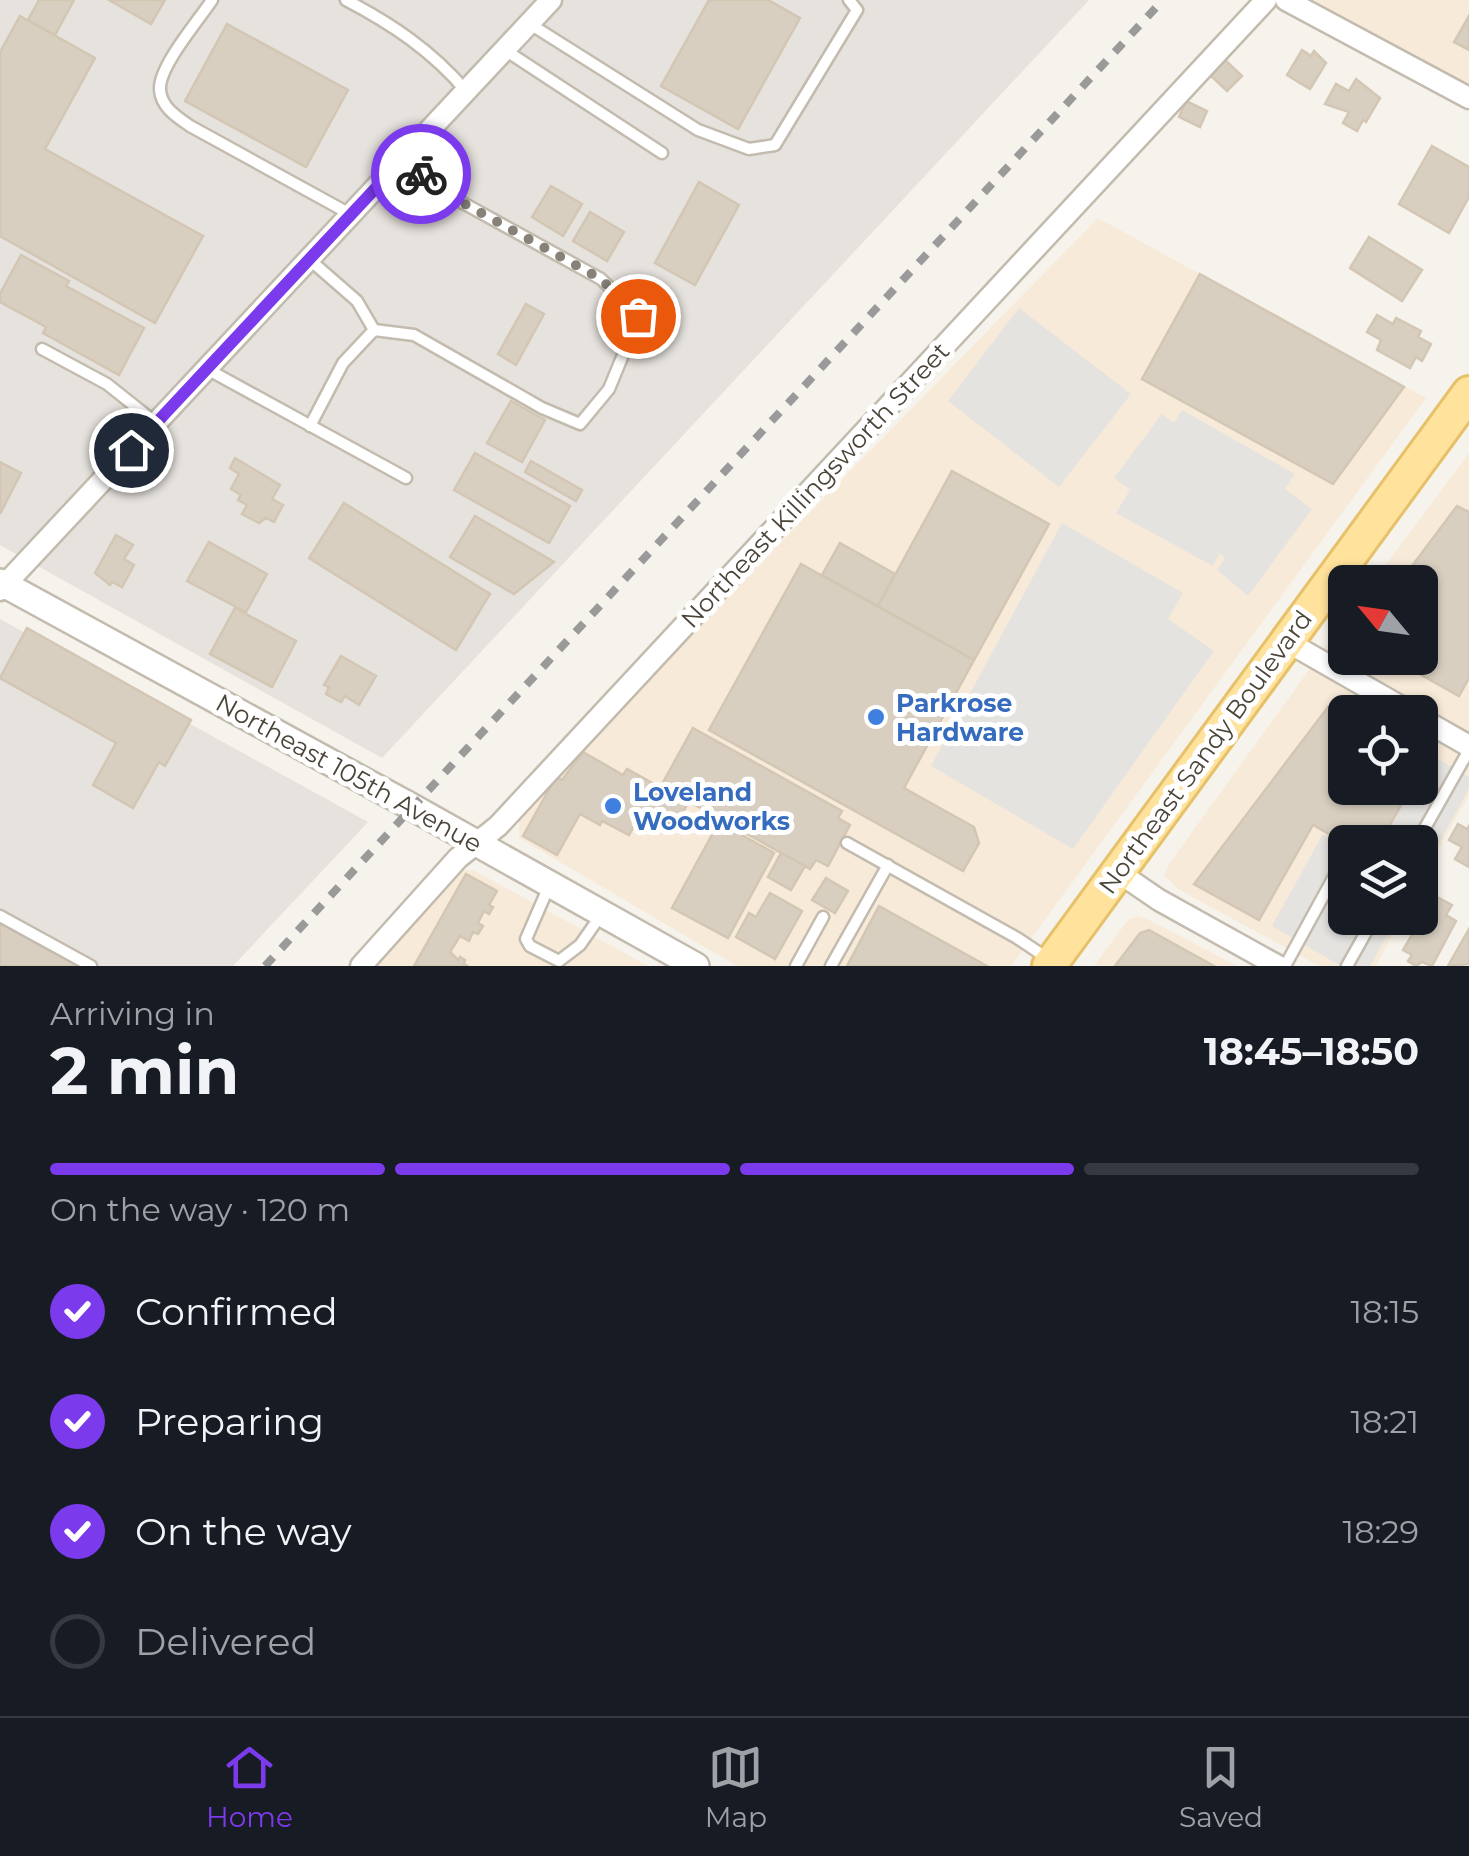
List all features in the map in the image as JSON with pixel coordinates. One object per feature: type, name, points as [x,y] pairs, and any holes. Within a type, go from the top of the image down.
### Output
[{"type":"main road","name":"Northeast Sandy Boulevard","points":[[1050,964],[1286,641],[1464,410]]},
{"type":"street","points":[[2,586],[550,0]]},
{"type":"street","name":"Northeast Killingsworth Street","points":[[361,966],[458,858],[498,826],[1266,0]]},
{"type":"street","points":[[1286,0],[1469,98]]},
{"type":"street","name":"Northeast 105th Avenue","points":[[2,586],[696,966]]},
{"type":"street","points":[[1286,641],[1380,695]]},
{"type":"street","points":[[1438,729],[1469,748]]},
{"type":"street","points":[[1118,872],[1159,900],[1278,966]]},
{"type":"lane","points":[[212,0],[162,74],[160,92],[169,111],[351,214]]},
{"type":"lane","points":[[346,0],[382,19],[438,59],[466,91]]},
{"type":"lane","points":[[529,23],[698,130],[750,149],[775,145],[857,10],[849,0]]},
{"type":"lane","points":[[504,50],[662,153]]},
{"type":"lane","points":[[374,330],[414,335],[542,408],[580,424],[609,389],[638,316],[601,279],[454,198],[402,160]]},
{"type":"lane","points":[[309,259],[357,301],[374,330]]},
{"type":"lane","points":[[310,426],[343,363],[374,330]]},
{"type":"lane","points":[[42,349],[107,384],[156,423]]},
{"type":"lane","points":[[206,369],[406,478]]},
{"type":"lane","points":[[1426,825],[1469,748]]},
{"type":"lane","points":[[847,843],[1017,938],[1050,964]]},
{"type":"lane","points":[[831,966],[888,866]]},
{"type":"lane","points":[[550,884],[528,929],[526,940],[530,946],[559,961],[580,945],[602,914]]},
{"type":"lane","points":[[1285,966],[1328,888]]},
{"type":"lane","points":[[0,916],[91,966]]},
{"type":"lane","points":[[796,966],[822,917]]},
{"type":"lane","points":[[1347,966],[1364,935]]},
{"type":"shaded area","points":[[0,0],[1089,0],[382,758],[0,545]]},
{"type":"shaded area","points":[[1311,0],[1469,0],[1469,84]]},
{"type":"shaded area","points":[[1098,218],[1426,398],[1011,966],[737,966],[519,838],[519,822],[646,680]]},
{"type":"shaded area","points":[[1019,308],[1131,394],[1059,487],[948,401]]},
{"type":"shaded area","points":[[1182,410],[1295,474],[1285,489],[1312,509],[1248,596],[1217,570],[1225,558],[1220,553],[1213,566],[1116,513],[1130,490],[1114,478],[1162,414],[1174,423]]},
{"type":"shaded area","points":[[1469,453],[1469,795],[1438,850],[1438,825],[1328,825],[1328,935],[1392,935],[1376,966],[1319,966],[1178,889],[1164,875],[1328,644],[1328,675],[1438,675],[1438,565],[1386,565]]},
{"type":"shaded area","points":[[1062,523],[1183,593],[1168,619],[1214,651],[1073,849],[931,766]]},
{"type":"shaded area","points":[[0,619],[368,822],[233,966],[0,966]]},
{"type":"shaded area","points":[[1438,759],[1469,777],[1469,789],[1438,845],[1438,825],[1391,825],[1403,805],[1438,805]]},
{"type":"shaded area","points":[[1323,834],[1328,837],[1328,935],[1387,935],[1370,966],[1341,966],[1272,926]]},
{"type":"shaded area","points":[[475,871],[648,966],[376,966],[452,874]]},
{"type":"shaded area","points":[[1139,916],[1237,966],[1094,966],[1128,920]]},
{"type":"building","points":[[39,0],[74,0],[55,35],[28,20]]},
{"type":"building","points":[[109,0],[165,0],[151,24]]},
{"type":"building","points":[[709,0],[768,0],[800,18],[738,129],[661,86]]},
{"type":"building","points":[[20,16],[95,58],[45,149],[203,236],[155,323],[0,236],[0,52]]},
{"type":"building","points":[[1469,16],[1469,50],[1454,42]]},
{"type":"building","points":[[227,24],[348,90],[306,167],[185,101]]},
{"type":"building","points":[[1302,50],[1311,56],[1314,51],[1326,63],[1310,89],[1287,75]]},
{"type":"building","points":[[1225,60],[1242,76],[1227,91],[1210,75]]},
{"type":"building","points":[[1356,79],[1380,98],[1357,131],[1343,123],[1349,112],[1325,104],[1336,84],[1349,91]]},
{"type":"building","points":[[1186,101],[1207,111],[1200,127],[1179,117]]},
{"type":"building","points":[[1432,146],[1469,167],[1469,197],[1449,233],[1399,204]]},
{"type":"building","points":[[699,182],[739,205],[695,285],[655,263]]},
{"type":"building","points":[[551,186],[582,204],[563,236],[532,217]]},
{"type":"building","points":[[590,212],[624,232],[607,261],[573,241]]},
{"type":"building","points":[[1369,237],[1422,270],[1402,301],[1350,268]]},
{"type":"building","points":[[21,255],[69,281],[66,286],[144,328],[119,375],[43,333],[46,327],[0,302],[0,294]]},
{"type":"building","points":[[1200,274],[1404,387],[1333,484],[1142,379]]},
{"type":"building","points":[[526,304],[544,314],[516,365],[498,354]]},
{"type":"building","points":[[1377,315],[1393,324],[1396,318],[1421,331],[1418,337],[1431,344],[1422,361],[1416,357],[1410,368],[1377,350],[1381,340],[1367,332]]},
{"type":"building","points":[[511,401],[545,420],[522,462],[487,443]]},
{"type":"building","points":[[475,453],[570,506],[549,543],[454,490]]},
{"type":"building","points":[[235,458],[280,485],[272,499],[283,505],[274,522],[266,518],[259,523],[242,514],[247,505],[231,489],[239,474],[230,468]]},
{"type":"building","points":[[531,461],[582,490],[576,501],[525,472]]},
{"type":"building","points":[[0,462],[21,473],[0,514]]},
{"type":"building","points":[[952,471],[1049,524],[974,660],[878,606]]},
{"type":"building","points":[[344,503],[490,594],[456,650],[309,558]]},
{"type":"building","points":[[1457,506],[1469,512],[1469,678],[1459,696],[1421,675],[1438,675],[1438,565],[1413,565]]},
{"type":"building","points":[[475,516],[554,562],[514,594],[450,557]]},
{"type":"building","points":[[116,535],[133,545],[124,559],[134,565],[122,587],[112,582],[110,585],[95,573]]},
{"type":"building","points":[[209,542],[267,574],[246,612],[187,581]]},
{"type":"building","points":[[840,543],[895,574],[878,606],[822,575]]},
{"type":"building","points":[[801,564],[974,660],[904,788],[974,827],[979,843],[963,871],[709,730]]},
{"type":"building","points":[[235,608],[296,641],[272,687],[210,654]]},
{"type":"building","points":[[27,628],[191,720],[165,766],[159,762],[133,808],[93,785],[116,743],[0,678]]},
{"type":"building","points":[[341,656],[376,676],[359,705],[345,696],[341,702],[326,694],[329,687],[324,685]]},
{"type":"building","points":[[1328,707],[1328,805],[1401,805],[1390,825],[1328,825],[1328,833],[1313,825],[1259,920],[1194,884]]},
{"type":"building","points":[[693,728],[842,811],[838,818],[850,825],[828,866],[816,860],[810,869],[661,786]]},
{"type":"building","name":"Loveland Woodworks","points":[[583,752],[623,775],[627,769],[688,803],[675,826],[643,809],[629,835],[580,814],[557,855],[523,836],[556,777],[562,780]]},
{"type":"building","points":[[719,822],[774,853],[728,938],[672,908]]},
{"type":"building","points":[[1458,824],[1467,829],[1469,826],[1469,867],[1455,859],[1462,847],[1449,840]]},
{"type":"building","points":[[781,853],[805,866],[791,890],[768,877]]},
{"type":"building","points":[[466,874],[497,891],[489,914],[484,911],[478,923],[483,926],[478,934],[473,932],[469,941],[460,936],[450,952],[468,966],[414,966]]},
{"type":"building","points":[[826,878],[848,891],[835,913],[812,900]]},
{"type":"building","points":[[770,893],[802,911],[775,959],[736,937],[749,913],[756,917]]},
{"type":"building","points":[[1438,898],[1452,905],[1446,915],[1456,921],[1432,966],[1422,962],[1416,966],[1408,961],[1412,955],[1403,950],[1412,935],[1438,935]]},
{"type":"building","points":[[879,906],[987,966],[847,966]]},
{"type":"building","points":[[0,923],[79,966],[0,966]]},
{"type":"building","points":[[1469,929],[1469,964],[1448,966]]},
{"type":"building","points":[[1149,930],[1214,966],[1115,966],[1140,933]]},
{"type":"railway","points":[[265,966],[1163,0]]},
{"type":"way so far","points":[[421,174],[454,198],[601,279],[638,316]]},
{"type":"place","name":"Parkrose Hardware","points":[[876,717]]},
{"type":"place","name":"Loveland Woodworks","points":[[613,806]]},
{"type":"route","points":[[131,450],[402,160],[421,174]]}]
